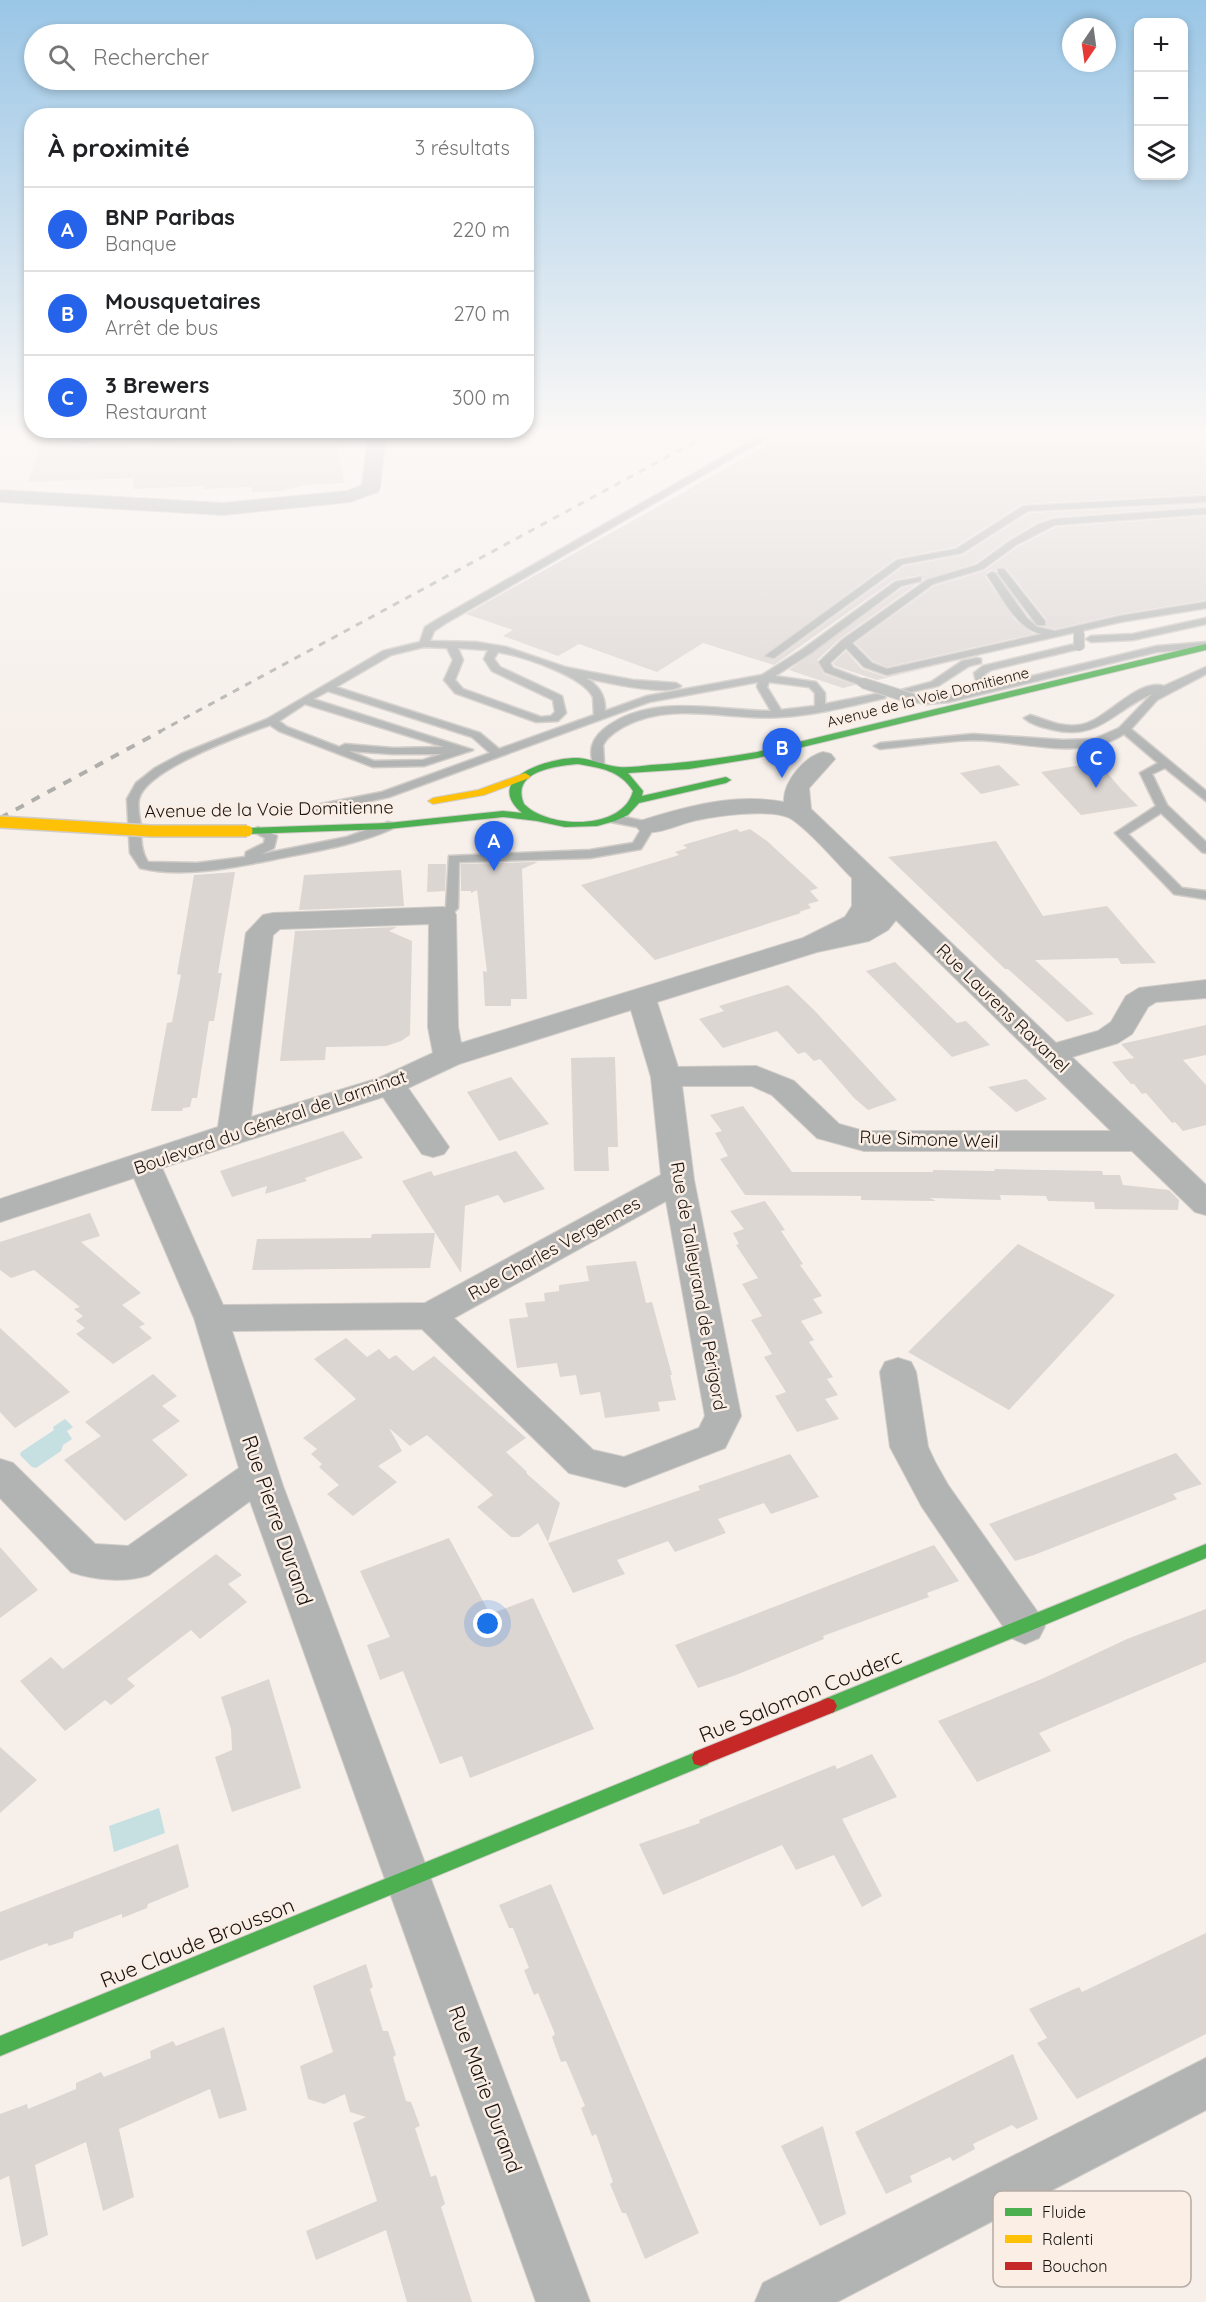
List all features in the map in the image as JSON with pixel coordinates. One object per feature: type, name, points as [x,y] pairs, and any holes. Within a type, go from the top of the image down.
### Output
[{"type":"main road","name":"Avenue de la Voie Domitienne","points":[[309,809],[451,800],[489,791],[540,768],[558,763],[598,763],[620,770],[649,771],[686,767],[790,748],[1206,646]]},
{"type":"main road","points":[[1138,681],[1206,664]]},
{"type":"main road","name":"Avenue de la Voie Domitienne","points":[[1015,712],[1034,712]]},
{"type":"main road","name":"Avenue de la Voie Domitienne","points":[[874,747],[970,723]]},
{"type":"main road","points":[[792,766],[828,758]]},
{"type":"main road","points":[[620,770],[636,784],[639,792],[629,808]]},
{"type":"main road","points":[[525,776],[518,784],[515,793],[518,803],[525,811],[537,818]]},
{"type":"main road","points":[[629,808],[741,777]]},
{"type":"main road","points":[[0,808],[84,813]]},
{"type":"main road","name":"Avenue de la Voie Domitienne","points":[[0,822],[151,831],[253,831],[388,826],[503,814],[590,825],[629,808]]},
{"type":"main road","name":"Avenue de la Voie Domitienne","points":[[118,813],[153,813]]},
{"type":"main road","name":"Rue Salomon Couderc","points":[[409,1877],[1206,1551]]},
{"type":"main road","name":"Rue Claude Brousson","points":[[0,2046],[409,1877]]},
{"type":"street","points":[[649,826],[683,815],[718,808],[758,806],[799,812],[794,798],[798,785],[828,758]]},
{"type":"street","points":[[629,808],[683,815]]},
{"type":"street","name":"Rue Laurens Ravanel","points":[[799,812],[1206,1204]]},
{"type":"street","name":"Boulevard du Général de Larminat","points":[[813,944],[856,921],[865,906],[865,876]]},
{"type":"street","name":"Boulevard du Général de Larminat","points":[[0,1211],[233,1133],[390,1085],[448,1057],[642,999],[813,944],[861,936],[876,928],[893,903]]},
{"type":"street","points":[[233,1133],[260,933],[273,921],[443,915],[443,1027],[448,1057]]},
{"type":"street","points":[[1050,1054],[1108,1037],[1122,1029],[1136,1002],[1149,994],[1206,989]]},
{"type":"street","name":"Rue de Talleyrand de Périgord","points":[[430,1316],[582,1462],[625,1472],[712,1438],[723,1416],[678,1180],[666,1077],[642,999]]},
{"type":"street","name":"Rue Simone Weil","points":[[666,1077],[756,1076],[783,1088],[828,1131],[864,1141],[1141,1142]]},
{"type":"street","points":[[390,1085],[433,1147]]},
{"type":"street","name":"Rue Pierre Durand","points":[[144,1164],[211,1318],[260,1473],[409,1877]]},
{"type":"street","points":[[1173,1172],[1206,1171]]},
{"type":"street","name":"Rue Charles Vergennes","points":[[430,1316],[678,1180]]},
{"type":"street","points":[[211,1318],[430,1316]]},
{"type":"street","points":[[898,1372],[909,1447],[935,1496],[1025,1626]]},
{"type":"street","points":[[0,1474],[85,1560],[135,1563],[260,1473]]},
{"type":"street","name":"Rue Marie Durand","points":[[409,1877],[563,2302]]},
{"type":"street","points":[[997,2191],[1206,2083]]},
{"type":"street","points":[[782,2302],[993,2193]]},
{"type":"lane","points":[[424,644],[429,629],[576,544]]},
{"type":"lane","points":[[770,656],[900,562],[915,556],[960,551],[969,544]]},
{"type":"lane","points":[[1011,544],[981,567],[957,576],[930,582],[846,642],[824,662],[829,670],[863,683],[910,694],[927,701],[949,699],[1157,649],[1206,646]]},
{"type":"lane","points":[[990,560],[1041,623]]},
{"type":"lane","points":[[992,575],[1023,620],[1052,640]]},
{"type":"lane","points":[[778,714],[762,687],[765,678],[807,651],[898,584],[918,579]]},
{"type":"lane","points":[[910,694],[934,684],[966,663],[1052,640],[1078,630],[1206,605]]},
{"type":"lane","points":[[1091,637],[1133,637],[1206,620]]},
{"type":"lane","points":[[981,684],[979,673],[987,668],[1079,646],[1078,630]]},
{"type":"lane","points":[[846,642],[864,664],[873,670],[887,672],[1052,640]]},
{"type":"lane","points":[[388,826],[369,836],[258,860],[166,868],[144,865],[136,854],[133,799],[140,785],[159,770],[227,737],[271,721],[387,653],[424,644],[494,648],[561,669],[617,682],[653,686],[712,686]]},
{"type":"lane","points":[[451,644],[458,660],[449,680],[459,691],[540,720],[554,719],[561,713],[558,698],[496,669],[489,659],[494,648]]},
{"type":"lane","points":[[561,669],[596,689],[601,701],[599,715]]},
{"type":"lane","points":[[1034,712],[1043,725],[1059,729],[1075,729],[1098,724],[1135,697],[1206,670]]},
{"type":"lane","points":[[309,809],[385,795],[647,699],[712,686],[765,678],[812,684],[820,693],[820,709]]},
{"type":"lane","points":[[874,747],[987,736],[1034,742],[1081,743],[1108,738],[1126,730],[1152,699],[1174,684]]},
{"type":"lane","points":[[326,687],[476,735],[497,753]]},
{"type":"lane","points":[[598,763],[597,746],[603,735],[620,724],[662,710],[696,708],[778,714],[820,709],[881,696]]},
{"type":"lane","points":[[304,700],[465,750],[497,753]]},
{"type":"lane","points":[[271,721],[283,729],[373,764],[424,763],[465,750]]},
{"type":"lane","points":[[1126,730],[1206,797]]},
{"type":"lane","points":[[1164,764],[1146,773],[1162,807],[1206,849]]},
{"type":"lane","points":[[1162,807],[1121,833],[1178,891],[1206,895]]},
{"type":"lane","points":[[443,915],[452,908],[453,859],[590,854],[637,846],[649,826],[629,808]]},
{"type":"lane","points":[[225,863],[270,845],[270,836],[253,831]]},
{"type":"water","points":[[65,1419],[73,1427],[67,1431],[72,1439],[63,1445],[61,1451],[36,1468],[32,1467],[20,1455],[21,1452],[54,1430],[53,1427]]},
{"type":"water","points":[[159,1808],[165,1833],[114,1852],[109,1826]]},
{"type":"building","points":[[590,544],[959,544],[896,558],[763,656],[774,660],[904,566],[963,555],[980,544],[1002,544],[976,563],[923,580],[921,575],[894,580],[774,665],[703,643],[657,672],[579,644],[558,656],[503,636],[513,630],[466,614]]},
{"type":"building","points":[[1022,544],[1206,544],[1206,600],[1120,614],[1055,629],[1046,627],[1047,620],[1006,568],[998,567],[996,571],[991,570],[985,576],[1015,620],[1034,634],[887,667],[873,661],[855,643],[934,586],[984,571]]},
{"type":"building","points":[[917,584],[841,638],[817,660],[824,674],[855,685],[843,688],[789,670],[902,588]]},
{"type":"building","points":[[846,651],[862,669],[886,677],[954,662],[877,680],[835,666],[833,663]]},
{"type":"building","points":[[1098,762],[1138,806],[1081,815],[1041,772]]},
{"type":"building","points":[[999,765],[1020,785],[981,794],[960,773]]},
{"type":"building","points":[[737,829],[740,832],[750,829],[767,841],[818,888],[810,891],[819,901],[808,904],[811,908],[799,912],[801,913],[655,960],[581,885],[679,855],[675,852],[687,848],[683,845]]},
{"type":"building","points":[[996,841],[1043,916],[1107,906],[1156,963],[1121,964],[1118,958],[1035,960],[1094,1014],[1067,1022],[1008,969],[1005,969],[888,857]]},
{"type":"building","points":[[538,862],[522,869],[527,999],[511,999],[511,1006],[485,1006],[483,971],[487,972],[477,890],[471,893],[471,891],[461,891],[461,864]]},
{"type":"building","points":[[428,864],[446,864],[445,891],[427,892]]},
{"type":"building","points":[[401,870],[404,906],[299,910],[304,875]]},
{"type":"building","points":[[235,872],[218,973],[222,973],[214,1021],[209,1021],[197,1098],[192,1098],[190,1107],[183,1108],[182,1111],[151,1111],[167,1023],[172,1022],[181,975],[177,974],[194,875]]},
{"type":"building","points":[[397,927],[389,931],[412,941],[410,1035],[386,1046],[326,1047],[325,1060],[280,1061],[295,931]]},
{"type":"building","points":[[895,962],[957,1023],[966,1021],[990,1045],[952,1057],[866,971]]},
{"type":"building","points":[[788,985],[897,1100],[868,1110],[854,1098],[820,1059],[814,1061],[805,1052],[798,1054],[777,1031],[723,1048],[699,1019],[724,1011],[719,1006]]},
{"type":"building","points":[[1206,1025],[1206,1055],[1183,1060],[1206,1085],[1206,1125],[1183,1131],[1175,1122],[1172,1123],[1146,1093],[1142,1094],[1134,1084],[1131,1084],[1112,1062],[1134,1058],[1121,1044]]},
{"type":"building","points":[[615,1057],[618,1147],[608,1147],[609,1171],[574,1171],[571,1058]]},
{"type":"building","points":[[511,1077],[549,1124],[499,1141],[467,1092]]},
{"type":"building","points":[[1026,1079],[1047,1099],[1016,1112],[988,1087]]},
{"type":"building","points":[[743,1106],[792,1172],[995,1171],[994,1169],[1102,1171],[1103,1175],[1120,1175],[1123,1185],[1169,1190],[1179,1200],[1178,1210],[1095,1209],[1094,1202],[1048,1201],[1046,1196],[1000,1195],[1001,1200],[930,1198],[936,1201],[861,1200],[861,1196],[745,1195],[720,1159],[728,1156],[715,1133],[722,1131],[710,1115]]},
{"type":"building","points":[[343,1131],[363,1158],[305,1178],[307,1181],[265,1194],[267,1186],[232,1197],[220,1171]]},
{"type":"building","points":[[516,1151],[545,1189],[504,1203],[498,1195],[465,1206],[461,1273],[402,1181],[431,1171],[434,1176]]},
{"type":"building","points":[[765,1201],[785,1230],[781,1231],[803,1264],[800,1265],[822,1296],[813,1299],[823,1313],[801,1321],[814,1340],[809,1342],[833,1377],[827,1379],[838,1395],[825,1399],[839,1419],[797,1432],[775,1396],[786,1392],[764,1357],[772,1354],[751,1320],[762,1316],[742,1284],[758,1278],[736,1245],[739,1244],[733,1233],[744,1229],[730,1211]]},
{"type":"building","points":[[90,1213],[100,1236],[81,1242],[141,1293],[122,1305],[145,1324],[139,1327],[152,1338],[113,1364],[76,1334],[85,1328],[76,1321],[83,1316],[74,1309],[80,1307],[34,1270],[11,1278],[0,1270],[0,1242]]},
{"type":"building","points":[[435,1233],[430,1268],[252,1270],[257,1239],[371,1238],[372,1234]]},
{"type":"building","points":[[1018,1244],[1115,1295],[1009,1410],[908,1352]]},
{"type":"building","points":[[636,1261],[646,1303],[652,1302],[672,1375],[670,1375],[676,1400],[658,1402],[660,1411],[605,1418],[600,1392],[580,1395],[576,1375],[560,1377],[557,1363],[517,1368],[509,1319],[528,1317],[525,1303],[545,1301],[544,1293],[559,1291],[559,1285],[589,1281],[586,1266]]},
{"type":"building","points":[[0,1328],[70,1392],[15,1428],[0,1412]]},
{"type":"building","points":[[346,1338],[367,1357],[379,1349],[389,1359],[396,1355],[413,1371],[434,1356],[526,1438],[506,1452],[560,1503],[548,1542],[538,1523],[519,1537],[511,1537],[477,1507],[493,1495],[427,1435],[410,1446],[389,1428],[402,1451],[378,1466],[397,1482],[353,1516],[327,1494],[339,1485],[319,1467],[322,1464],[311,1454],[317,1449],[303,1438],[356,1399],[314,1359]]},
{"type":"building","points":[[153,1374],[177,1396],[162,1406],[180,1421],[152,1440],[188,1475],[125,1521],[64,1460],[101,1436],[85,1422]]},
{"type":"building","points":[[1176,1453],[1202,1484],[1173,1494],[1177,1499],[1034,1555],[1015,1561],[989,1524]]},
{"type":"building","points":[[790,1454],[819,1497],[771,1514],[764,1503],[718,1519],[726,1533],[675,1552],[668,1541],[617,1560],[625,1574],[573,1593],[548,1543],[700,1490],[698,1486]]},
{"type":"building","points":[[449,1538],[490,1614],[533,1598],[594,1729],[470,1778],[462,1756],[440,1764],[403,1671],[380,1680],[367,1645],[390,1637],[360,1571]]},
{"type":"building","points":[[934,1545],[959,1581],[927,1593],[929,1597],[823,1636],[824,1639],[736,1675],[698,1688],[675,1645]]},
{"type":"building","points":[[0,1547],[38,1590],[0,1618]]},
{"type":"building","points":[[216,1554],[242,1575],[228,1584],[247,1602],[200,1639],[191,1630],[127,1679],[135,1686],[111,1705],[105,1700],[65,1731],[20,1681],[51,1657],[63,1669]]},
{"type":"building","points":[[1206,1609],[1206,1662],[1039,1733],[1051,1751],[977,1782],[938,1721],[1044,1678],[1127,1639]]},
{"type":"building","points":[[269,1679],[301,1788],[232,1812],[215,1757],[232,1750],[231,1729],[221,1697]]},
{"type":"building","points":[[0,1747],[37,1780],[0,1813]]},
{"type":"building","points":[[872,1754],[897,1797],[842,1819],[882,1896],[862,1907],[834,1855],[796,1870],[782,1845],[663,1895],[639,1844],[700,1823],[699,1820],[835,1765],[837,1769]]},
{"type":"building","points":[[178,1844],[189,1887],[122,1918],[122,1914],[74,1932],[73,1938],[49,1946],[47,1943],[0,1961],[0,1912]]},
{"type":"building","points":[[551,1884],[699,2233],[645,2259],[626,2213],[622,2213],[610,2184],[613,2182],[596,2134],[592,2136],[581,2108],[585,2106],[566,2061],[561,2062],[552,2037],[555,2034],[538,1993],[534,1995],[524,1970],[529,1968],[513,1928],[509,1928],[499,1905]]},
{"type":"building","points":[[1206,1933],[1206,2034],[1077,2099],[1037,2043],[1047,2038],[1029,2009],[1079,1987],[1082,1992]]},
{"type":"building","points":[[366,1964],[373,1987],[370,1989],[383,2031],[388,2031],[406,2101],[411,2102],[420,2126],[415,2128],[431,2177],[436,2175],[445,2204],[441,2207],[472,2302],[407,2302],[386,2230],[316,2260],[306,2231],[377,2201],[353,2123],[366,2117],[350,2112],[345,2094],[324,2104],[308,2099],[300,2066],[333,2052],[313,1986]]},
{"type":"building","points":[[224,2027],[247,2110],[219,2119],[210,2089],[119,2129],[134,2197],[103,2211],[86,2142],[35,2165],[48,2235],[22,2247],[9,2176],[0,2180],[0,2114],[27,2104],[28,2109],[76,2089],[76,2083],[101,2072],[104,2077],[151,2058],[150,2051],[173,2041],[176,2046]]},
{"type":"building","points":[[1013,2054],[1038,2119],[1017,2129],[1012,2125],[973,2144],[975,2149],[953,2161],[950,2157],[910,2176],[912,2182],[886,2194],[855,2132]]},
{"type":"building","points":[[823,2126],[846,2214],[820,2226],[781,2146]]},
{"type":"railway","points":[[159,732],[506,544]]},
{"type":"railway","points":[[0,818],[161,731]]},
{"type":"traffic: fast","points":[[620,770],[689,766],[757,755],[1206,647]]},
{"type":"traffic: fast","points":[[578,761],[613,768],[627,776],[638,791],[634,803],[624,813],[612,819],[581,825],[550,822],[536,817],[520,805],[516,791],[518,782],[524,776],[541,767],[578,761]]},
{"type":"traffic: fast","points":[[637,800],[726,780]]},
{"type":"traffic: fast","points":[[247,831],[388,826],[503,814],[537,818]]},
{"type":"traffic: fast","points":[[828,1706],[1206,1551]]},
{"type":"traffic: fast","points":[[0,2046],[701,1758]]},
{"type":"traffic: slow","points":[[433,801],[480,793],[525,776]]},
{"type":"traffic: slow","points":[[0,822],[151,831],[247,831]]},
{"type":"traffic: jam","points":[[701,1758],[828,1706]]},
{"type":"place","name":"Mousquetaires","points":[[782,778]]},
{"type":"place","name":"3 Brewers","points":[[1096,788]]},
{"type":"place","name":"BNP Paribas","points":[[494,871]]}]
